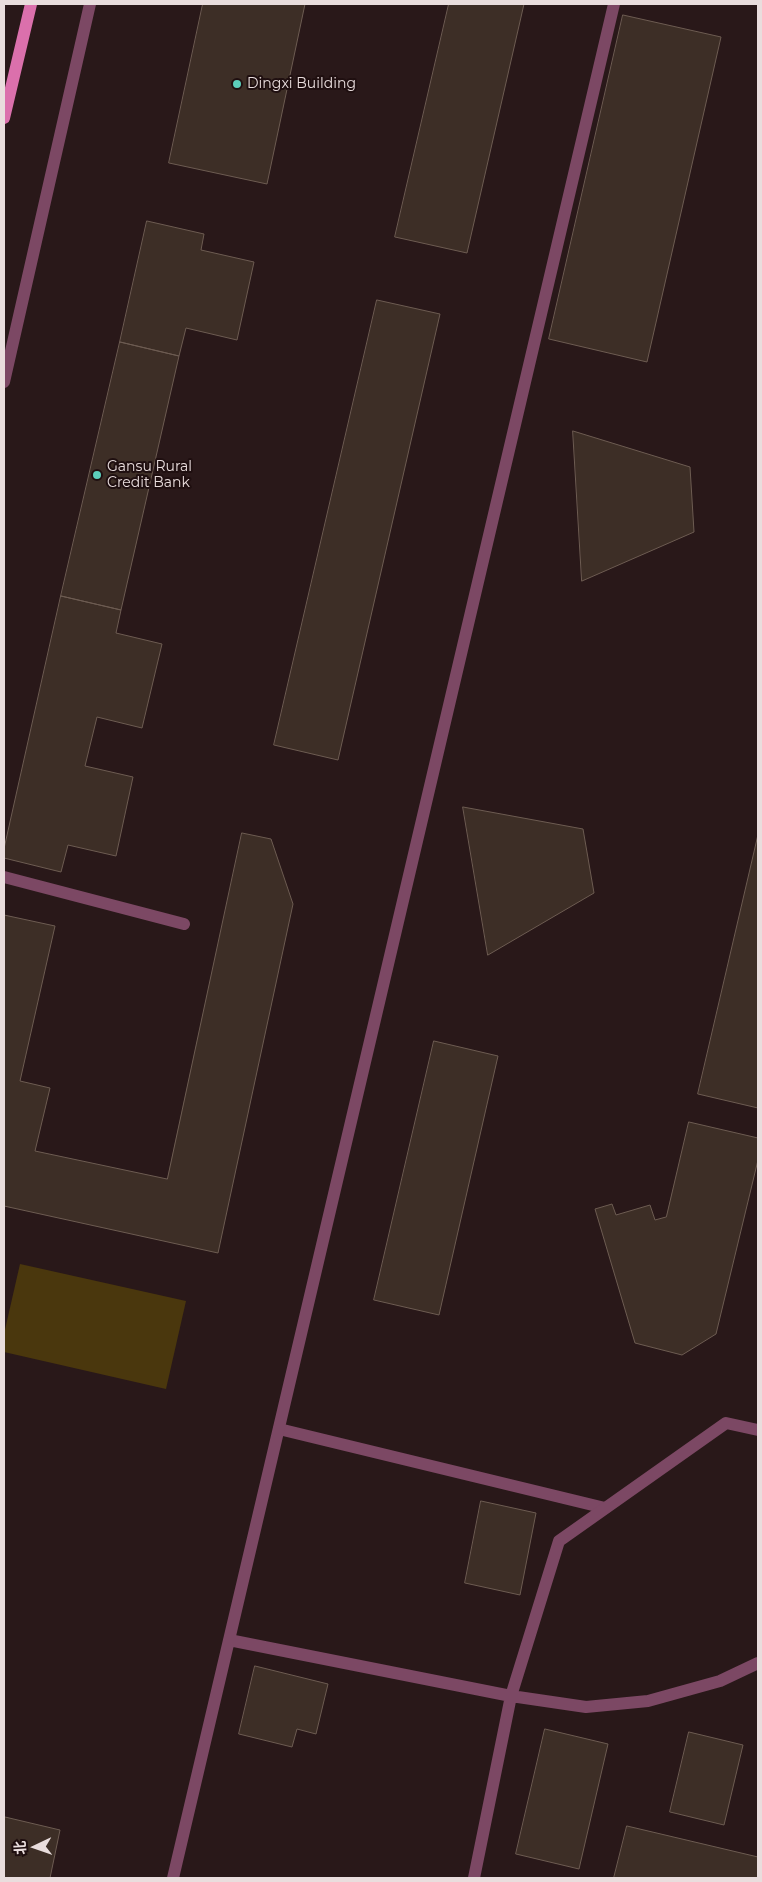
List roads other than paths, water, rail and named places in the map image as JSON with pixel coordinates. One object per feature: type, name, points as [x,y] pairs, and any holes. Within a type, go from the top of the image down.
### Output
[{"type":"main road","points":[[4,118],[31,4]]},
{"type":"street","points":[[4,382],[90,4]]},
{"type":"street","points":[[173,1878],[614,4]]},
{"type":"street","points":[[4,877],[184,924]]},
{"type":"street","points":[[474,1878],[511,1696],[558,1541],[726,1422],[758,1427]]},
{"type":"street","points":[[279,1430],[605,1508]]},
{"type":"street","points":[[229,1640],[511,1696],[586,1707],[648,1701],[720,1681],[758,1663]]},
{"type":"place","name":"Dingxi Building","points":[[237,84]]},
{"type":"place","name":"Gansu Rural Credit Bank","points":[[97,475]]}]
